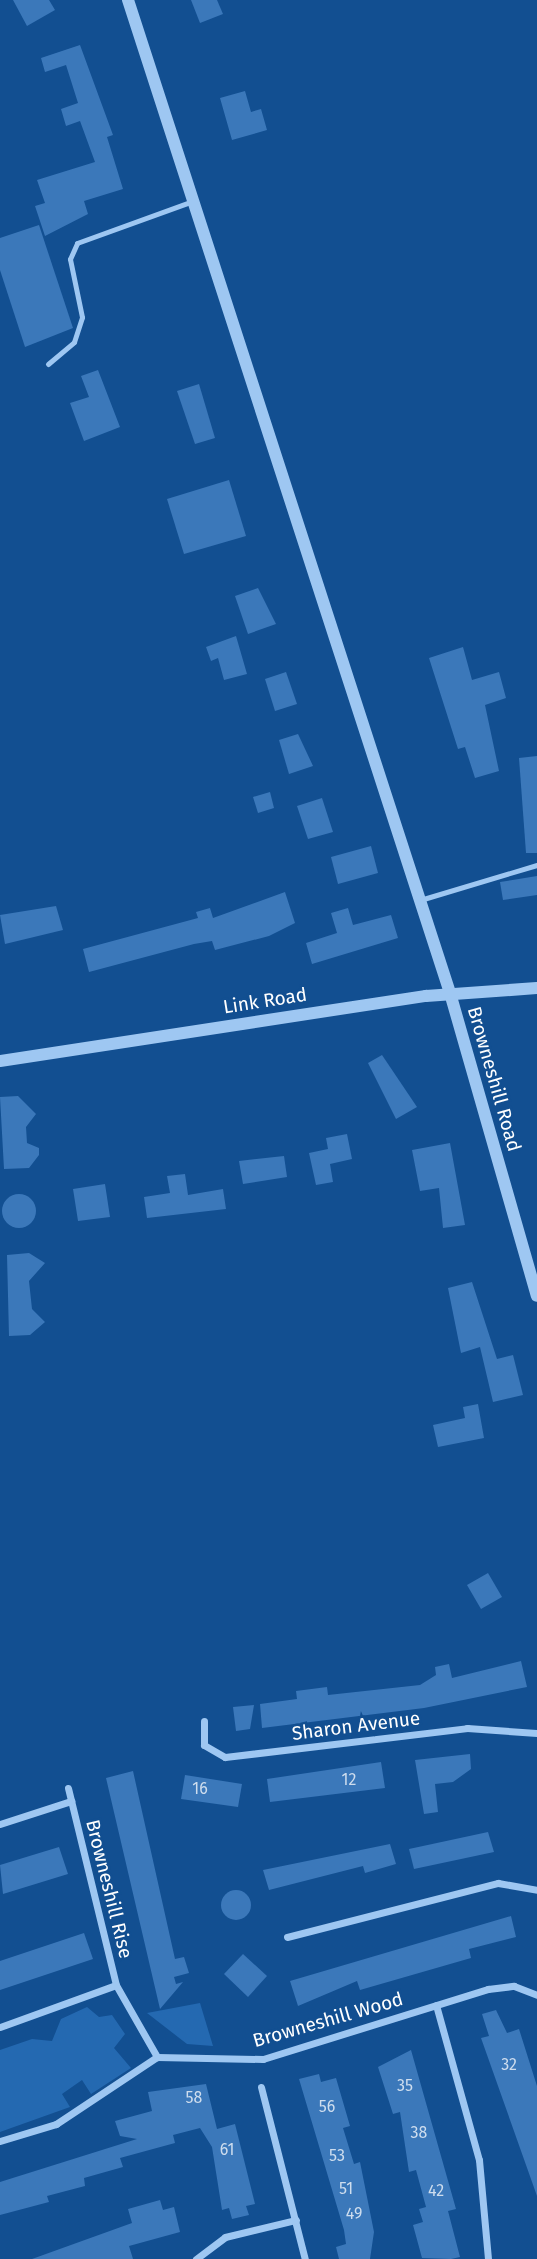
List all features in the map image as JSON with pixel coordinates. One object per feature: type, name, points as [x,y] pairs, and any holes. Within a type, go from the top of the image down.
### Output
[{"type":"street","name":"Browneshill Road","points":[[128,0],[195,200],[417,901],[450,993],[537,1296]]},
{"type":"street","name":"Link Road","points":[[0,1061],[450,993],[537,988]]},
{"type":"street","name":"Sharon Avenue","points":[[204,1721],[204,1745],[225,1757],[467,1728],[537,1733]]},
{"type":"street","name":"Browneshill Rise","points":[[68,1788],[116,1985],[157,2057]]},
{"type":"street","name":"Browneshill Rise","points":[[0,1825],[71,1801]]},
{"type":"street","points":[[287,1937],[498,1883],[537,1890]]},
{"type":"street","name":"Browneshill Rise","points":[[0,2027],[116,1985]]},
{"type":"street","name":"Browneshill Wood","points":[[157,2057],[263,2059],[436,2005],[514,1986],[537,1995]]},
{"type":"street","points":[[436,2005],[479,2160],[488,2259]]},
{"type":"street","points":[[0,2141],[56,2124],[157,2057]]},
{"type":"street","points":[[261,2087],[305,2259]]},
{"type":"street","points":[[196,2259],[225,2237],[296,2220]]},
{"type":"lane","points":[[48,364],[74,342],[82,317],[70,259],[77,243],[195,200]]},
{"type":"lane","points":[[417,901],[537,865]]},
{"type":"shaded area","points":[[200,2003],[213,2046],[187,2044],[147,2013]]},
{"type":"shaded area","points":[[87,2007],[99,2017],[112,2015],[125,2034],[114,2048],[131,2068],[91,2094],[82,2080],[62,2094],[70,2107],[0,2132],[0,2050],[32,2039],[52,2041],[61,2019]]},
{"type":"building","points":[[13,0],[49,0],[55,10],[27,26]]},
{"type":"building","points":[[191,0],[217,0],[223,14],[200,23]]},
{"type":"building","points":[[80,45],[113,135],[107,137],[123,189],[84,201],[88,214],[45,236],[35,206],[45,203],[37,180],[95,162],[80,121],[66,126],[61,109],[78,103],[66,65],[45,72],[41,58]]},
{"type":"building","points":[[245,91],[251,112],[261,109],[267,130],[232,140],[220,98]]},
{"type":"building","points":[[39,225],[73,328],[25,347],[0,270],[0,238]]},
{"type":"building","points":[[98,370],[120,427],[84,441],[70,403],[89,397],[81,376]]},
{"type":"building","points":[[199,384],[215,438],[195,444],[177,391]]},
{"type":"building","points":[[229,480],[246,536],[184,554],[167,499]]},
{"type":"building","points":[[258,588],[276,624],[248,634],[235,596]]},
{"type":"building","points":[[236,636],[247,674],[224,680],[218,658],[211,661],[206,647]]},
{"type":"building","points":[[463,647],[472,680],[499,672],[506,698],[485,705],[499,771],[475,778],[465,747],[458,749],[429,658]]},
{"type":"building","points":[[286,672],[297,704],[275,711],[265,679]]},
{"type":"building","points":[[298,734],[313,766],[289,774],[279,740]]},
{"type":"building","points":[[537,756],[537,853],[526,853],[519,758]]},
{"type":"building","points":[[270,792],[274,808],[258,813],[253,797]]},
{"type":"building","points":[[322,798],[333,832],[308,839],[297,806]]},
{"type":"building","points":[[371,846],[378,873],[338,884],[331,857]]},
{"type":"building","points":[[537,876],[537,895],[503,900],[500,882]]},
{"type":"building","points":[[285,892],[295,923],[269,936],[215,950],[212,941],[194,944],[89,972],[83,949],[198,918],[196,912],[210,908],[213,918]]},
{"type":"building","points":[[56,906],[63,930],[5,944],[0,915]]},
{"type":"building","points":[[348,908],[353,925],[391,915],[398,938],[312,964],[306,943],[337,933],[331,913]]},
{"type":"building","points":[[382,1055],[417,1107],[396,1119],[368,1063]]},
{"type":"building","points":[[18,1096],[36,1114],[26,1127],[27,1143],[39,1148],[39,1155],[29,1168],[4,1169],[0,1097]]},
{"type":"building","points":[[347,1134],[352,1159],[330,1164],[333,1182],[316,1185],[309,1153],[328,1149],[326,1138]]},
{"type":"building","points":[[450,1143],[465,1225],[443,1228],[439,1188],[420,1191],[412,1150]]},
{"type":"building","points":[[284,1156],[287,1177],[243,1184],[239,1161]]},
{"type":"building","points":[[185,1174],[188,1195],[223,1189],[226,1209],[147,1218],[144,1197],[170,1193],[167,1176]]},
{"type":"building","points":[[105,1184],[110,1217],[78,1221],[73,1189]]},
{"type":"building","points":[[19,1194],[31,1199],[36,1211],[31,1223],[19,1228],[7,1223],[2,1211],[7,1199]]},
{"type":"building","points":[[29,1253],[45,1263],[29,1281],[32,1309],[45,1322],[30,1335],[9,1336],[7,1255]]},
{"type":"building","points":[[472,1282],[497,1359],[513,1355],[523,1395],[493,1402],[480,1347],[461,1353],[448,1288]]},
{"type":"building","points":[[478,1404],[484,1438],[438,1447],[433,1425],[465,1418],[463,1407]]},
{"type":"building","points":[[488,1573],[502,1597],[481,1609],[467,1585]]},
{"type":"building","points":[[521,1661],[527,1687],[424,1708],[262,1728],[260,1704],[297,1699],[296,1691],[327,1687],[328,1695],[420,1685],[436,1675],[435,1667],[449,1664],[452,1678]]},
{"type":"building","points":[[254,1705],[250,1729],[236,1731],[233,1707]]},
{"type":"building","points":[[470,1754],[471,1769],[453,1782],[435,1784],[438,1812],[424,1814],[415,1760]]},
{"type":"building","points":[[381,1762],[385,1788],[270,1802],[267,1779]]},
{"type":"building","points":[[133,1771],[175,1959],[184,1957],[189,1973],[174,1977],[176,1984],[183,1982],[160,2009],[106,1778]]},
{"type":"building","points":[[185,1775],[242,1784],[238,1807],[181,1799]]},
{"type":"building","points":[[488,1832],[494,1852],[414,1869],[409,1849]]},
{"type":"building","points":[[390,1844],[396,1864],[365,1873],[363,1866],[269,1890],[263,1870]]},
{"type":"building","points":[[59,1847],[68,1874],[3,1894],[0,1865]]},
{"type":"building","points":[[236,1890],[242,1891],[250,1899],[250,1911],[242,1919],[236,1920],[230,1919],[222,1911],[221,1905],[222,1899],[230,1891]]},
{"type":"building","points":[[511,1916],[516,1937],[469,1949],[471,1958],[360,1990],[357,1981],[298,2006],[290,1981]]},
{"type":"building","points":[[84,1933],[93,1959],[0,1990],[0,1961]]},
{"type":"building","points":[[243,1954],[267,1976],[248,1997],[224,1974]]},
{"type":"building","points":[[496,2010],[507,2033],[519,2029],[537,2086],[537,2196],[481,2038],[489,2036],[482,2014]]},
{"type":"building","points":[[411,2050],[456,2209],[448,2211],[460,2257],[451,2259],[422,2258],[413,2225],[423,2222],[419,2209],[426,2207],[416,2170],[409,2172],[400,2112],[393,2114],[378,2067]]},
{"type":"building","points":[[319,2074],[321,2082],[336,2078],[350,2126],[343,2128],[354,2164],[360,2162],[374,2232],[370,2259],[339,2259],[336,2247],[346,2244],[344,2230],[299,2079]]},
{"type":"building","points":[[206,2084],[217,2129],[235,2124],[255,2204],[246,2206],[249,2215],[232,2219],[229,2208],[222,2210],[212,2147],[200,2128],[173,2135],[175,2143],[120,2158],[123,2167],[84,2178],[85,2186],[47,2196],[49,2202],[0,2215],[0,2182],[137,2139],[120,2136],[115,2121],[152,2111],[148,2092]]},
{"type":"building","points":[[160,2200],[163,2210],[174,2207],[180,2232],[129,2246],[133,2259],[32,2259],[132,2223],[128,2209]]}]
